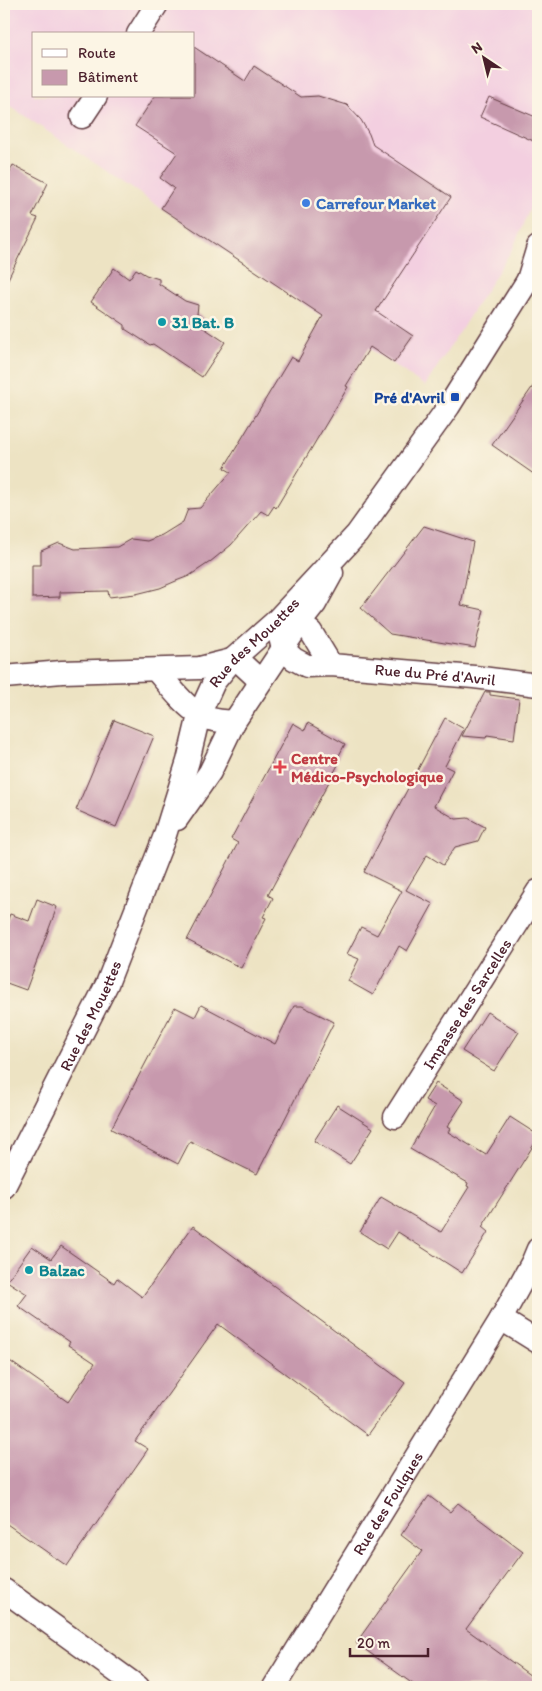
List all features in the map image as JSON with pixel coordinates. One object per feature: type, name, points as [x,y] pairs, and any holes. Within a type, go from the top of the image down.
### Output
[{"type":"street","points":[[139,32],[157,4]]},
{"type":"street","points":[[82,117],[95,98]]},
{"type":"street","name":"Rue des Mouettes","points":[[4,1187],[107,984],[164,838],[200,715],[214,682],[232,660],[276,621],[357,534],[449,406],[533,274],[538,247]]},
{"type":"street","name":"Rue des Mouettes","points":[[164,838],[210,772],[234,722],[282,649],[315,604],[345,549]]},
{"type":"street","points":[[282,649],[276,621],[300,623],[311,632],[331,665]]},
{"type":"street","name":"Rue du Pré d'Avril","points":[[282,649],[294,659],[307,666],[331,665],[474,677],[538,685]]},
{"type":"street","points":[[4,677],[62,672],[200,668],[232,660],[241,664],[260,683]]},
{"type":"street","points":[[156,670],[182,700],[200,715],[213,720],[234,722]]},
{"type":"street","name":"Impasse des Sarcelles","points":[[396,1117],[538,891]]},
{"type":"street","points":[[538,1249],[534,1261],[501,1320],[538,1342]]},
{"type":"street","name":"Rue des Foulques","points":[[274,1687],[501,1320]]},
{"type":"street","points":[[4,1590],[138,1687]]},
{"type":"shaded area","points":[[4,4],[538,4],[538,190],[513,248],[425,386],[4,102]]},
{"type":"building","points":[[195,48],[245,81],[254,66],[301,97],[318,96],[347,105],[361,120],[373,145],[451,197],[376,311],[413,336],[394,363],[370,347],[276,508],[274,506],[268,515],[261,511],[231,545],[210,562],[189,576],[160,588],[136,594],[109,597],[108,591],[60,592],[60,597],[32,598],[32,565],[41,565],[41,551],[59,543],[75,549],[117,547],[131,539],[147,541],[162,535],[183,522],[188,509],[200,508],[231,472],[224,468],[291,357],[298,361],[323,316],[161,208],[174,188],[160,178],[177,153],[135,126],[154,98],[195,98]]},
{"type":"building","points":[[489,97],[538,118],[538,143],[480,117]]},
{"type":"building","points":[[13,165],[48,183],[32,216],[38,218],[4,287],[4,184]]},
{"type":"building","name":"31 Bat. B","points":[[114,268],[129,279],[136,269],[146,275],[159,279],[159,284],[185,301],[198,305],[197,314],[205,319],[201,326],[225,342],[202,377],[153,344],[150,345],[125,329],[125,325],[91,302]]},
{"type":"building","points":[[538,379],[538,477],[492,445]]},
{"type":"building","points":[[424,526],[473,542],[461,605],[484,610],[475,648],[390,634],[361,608]]},
{"type":"building","points":[[485,692],[490,692],[490,695],[519,699],[514,739],[487,735],[486,738],[462,736]]},
{"type":"building","points":[[445,718],[464,729],[445,766],[453,770],[434,806],[456,819],[468,818],[485,827],[478,841],[455,847],[443,865],[427,855],[406,890],[433,904],[407,951],[399,946],[373,995],[348,981],[359,959],[347,954],[361,927],[377,935],[402,891],[364,872]]},
{"type":"building","points":[[114,720],[154,736],[116,827],[76,810]]},
{"type":"building","points":[[293,723],[305,730],[308,723],[345,744],[335,763],[338,765],[268,895],[273,898],[263,917],[266,918],[241,968],[187,940],[238,843],[231,839]]},
{"type":"building","points":[[37,899],[57,907],[26,990],[4,982],[4,930],[10,914],[29,921]]},
{"type":"building","points":[[201,1005],[275,1044],[294,1006],[302,1006],[334,1022],[257,1174],[190,1141],[178,1164],[111,1129],[175,1007],[195,1017]]},
{"type":"building","points":[[487,1012],[519,1032],[494,1071],[462,1051]]},
{"type":"building","points":[[436,1083],[464,1101],[447,1127],[450,1129],[448,1132],[486,1155],[510,1117],[538,1135],[538,1138],[482,1227],[488,1232],[462,1273],[398,1232],[387,1249],[360,1232],[381,1197],[441,1232],[469,1187],[467,1186],[468,1183],[410,1149],[435,1106],[425,1100]]},
{"type":"building","points":[[337,1105],[373,1128],[350,1164],[314,1141]]},
{"type":"building","points":[[193,1226],[405,1383],[368,1435],[218,1324],[135,1441],[148,1449],[67,1566],[4,1522],[4,1357],[68,1402],[95,1363],[68,1345],[70,1342],[18,1306],[27,1294],[7,1281],[32,1246],[51,1259],[61,1246],[114,1283],[117,1278],[142,1297]]},
{"type":"building","points":[[429,1496],[450,1512],[458,1503],[523,1552],[466,1629],[538,1681],[538,1687],[417,1687],[356,1643],[422,1551],[401,1535]]},
{"type":"place","name":"Carrefour Market","points":[[306,203]]},
{"type":"place","name":"31 Bat. B","points":[[162,322]]},
{"type":"place","name":"Pré d'Avril","points":[[455,397]]},
{"type":"place","name":"Centre Médico-Psychologique","points":[[280,767]]},
{"type":"place","name":"Balzac","points":[[29,1270]]}]
